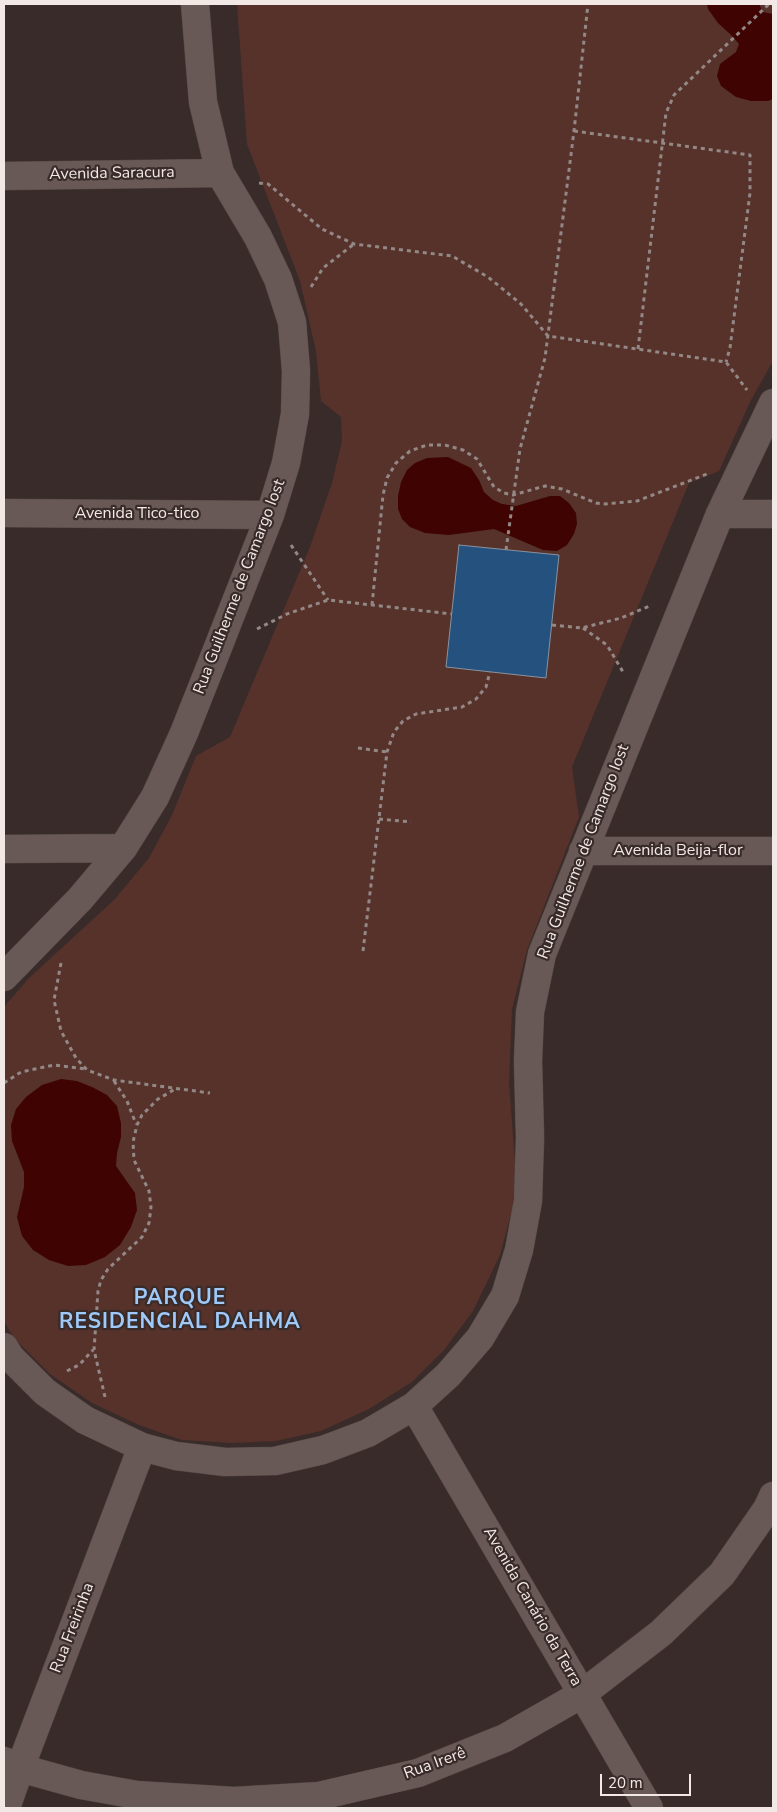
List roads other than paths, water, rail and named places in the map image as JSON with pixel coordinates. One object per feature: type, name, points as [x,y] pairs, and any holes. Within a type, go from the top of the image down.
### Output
[{"type":"street","name":"Rua Guilherme de Camargo Iost","points":[[4,976],[80,899],[123,848],[155,797],[184,733],[270,514],[286,463],[295,414],[296,371],[292,322],[278,278],[258,237],[220,173],[203,102],[195,4]]},
{"type":"street","name":"Avenida Saracura","points":[[4,176],[220,173]]},
{"type":"street","name":"Rua Guilherme de Camargo Iost","points":[[4,1347],[10,1357],[45,1392],[85,1420],[142,1448],[176,1456],[226,1462],[275,1461],[323,1450],[368,1433],[414,1406],[448,1376],[480,1338],[504,1296],[519,1250],[528,1201],[530,1012],[542,954],[720,514],[773,403]]},
{"type":"street","name":"Avenida Tico-tico","points":[[4,513],[270,514]]},
{"type":"street","points":[[720,514],[773,514]]},
{"type":"street","points":[[4,849],[123,848]]},
{"type":"street","name":"Avenida Beija-flor","points":[[583,852],[773,851]]},
{"type":"street","name":"Avenida Canário da Terra","points":[[414,1406],[649,1808]]},
{"type":"street","name":"Rua Freirinha","points":[[6,1808],[12,1764],[142,1448]]},
{"type":"street","name":"Rua Irerê","points":[[12,1764],[81,1785],[137,1795],[234,1801],[319,1796],[418,1773],[505,1738],[582,1694],[661,1633],[722,1574],[767,1509],[773,1496]]},
{"type":"district","name":"PARQUE RESIDENCIAL DAHMA","points":[[180,1311]]}]
